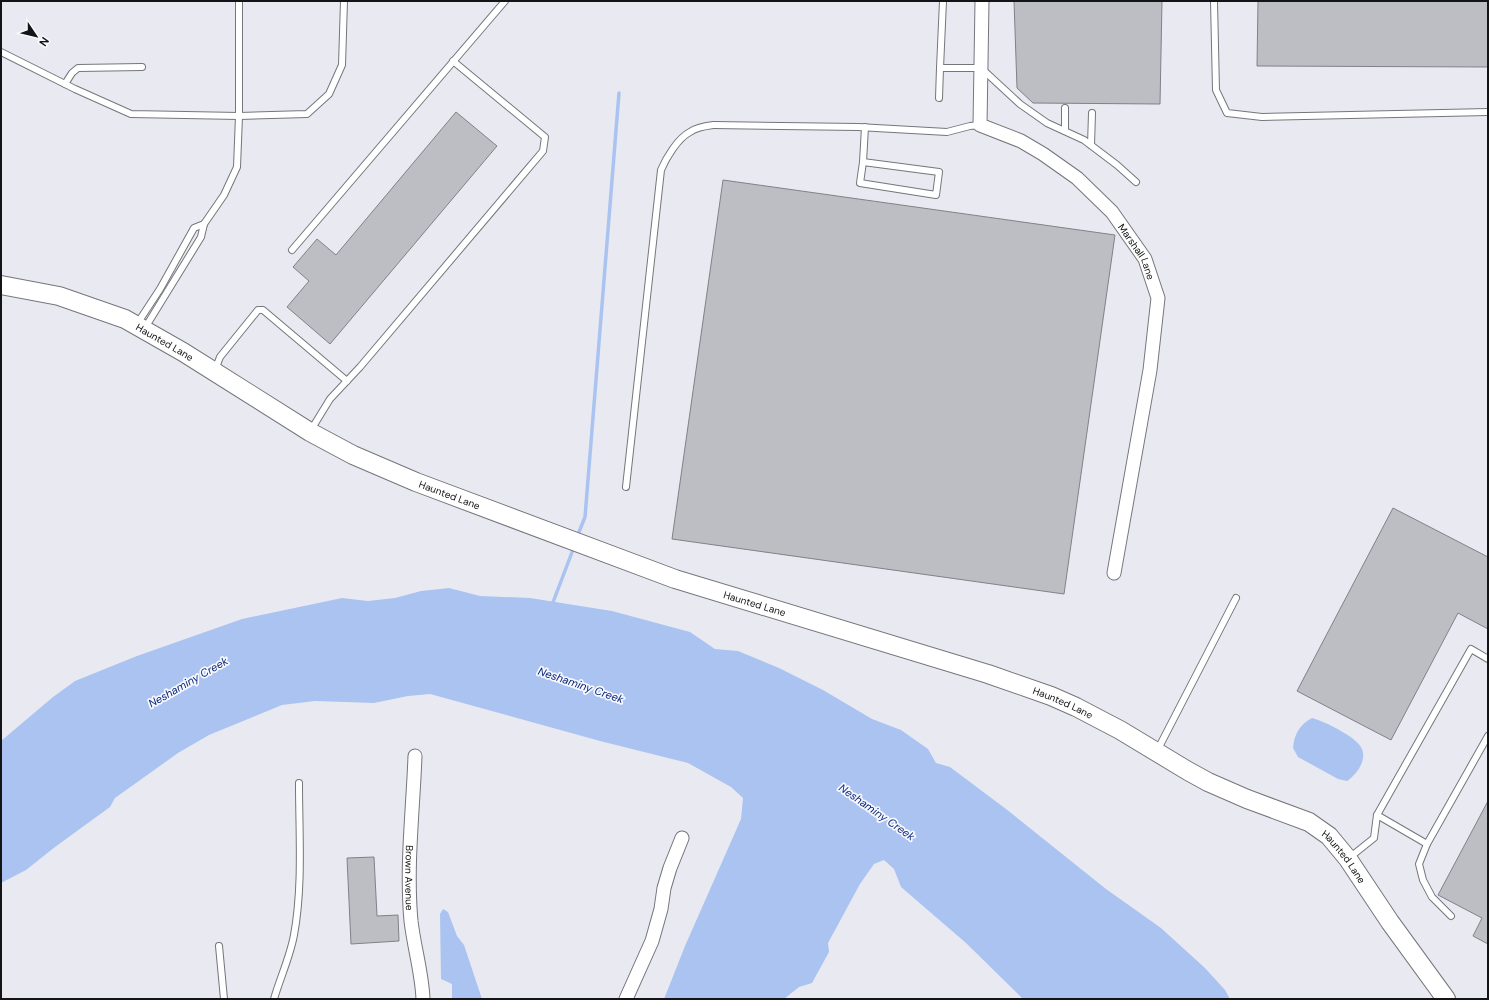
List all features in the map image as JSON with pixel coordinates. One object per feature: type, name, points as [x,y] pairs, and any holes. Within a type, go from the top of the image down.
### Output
[{"type":"street","points":[[980,125],[982,1]]},
{"type":"street","name":"Marshall Lane","points":[[980,125],[1021,142],[1043,154],[1077,178],[1112,212],[1145,258],[1158,298],[1150,370],[1114,573]]},
{"type":"street","name":"Haunted Lane","points":[[1,285],[58,296],[111,314],[140,328],[310,432],[353,455],[416,482],[675,579],[953,663],[1051,696],[1076,707],[1120,730],[1208,782],[1316,826],[1329,836],[1348,859],[1390,922],[1446,999]]},
{"type":"street","name":"Brown Avenue","points":[[415,756],[414,799],[409,872],[411,921],[423,999]]},
{"type":"street","points":[[626,999],[652,942],[661,909],[664,888],[682,838]]},
{"type":"lane","points":[[140,328],[200,237],[204,224],[224,196],[237,167],[239,1]]},
{"type":"lane","points":[[1,52],[65,84],[131,114],[238,116],[307,114],[329,94],[342,65],[344,1]]},
{"type":"lane","points":[[292,250],[504,1]]},
{"type":"lane","points":[[939,98],[943,1]]},
{"type":"lane","points":[[1214,1],[1216,90],[1227,113],[1262,117],[1488,112]]},
{"type":"lane","points":[[310,432],[330,399],[543,151],[545,137],[453,61]]},
{"type":"lane","points":[[65,84],[72,73],[78,68],[142,67]]},
{"type":"lane","points":[[940,68],[981,68],[1020,104],[1047,123],[1084,140],[1117,165],[1136,182]]},
{"type":"lane","points":[[1064,131],[1065,108]]},
{"type":"lane","points":[[1091,145],[1092,113]]},
{"type":"lane","points":[[626,487],[661,170],[666,160],[688,132],[699,127],[714,125],[865,127],[947,132],[980,125]]},
{"type":"lane","points":[[863,162],[939,172],[936,195],[860,183],[865,127]]},
{"type":"lane","points":[[140,328],[194,228],[204,224]]},
{"type":"lane","points":[[214,372],[220,357],[258,310],[263,310],[347,381]]},
{"type":"lane","points":[[1156,752],[1236,598]]},
{"type":"lane","points":[[1348,859],[1374,838],[1377,815],[1471,650],[1488,659]]},
{"type":"lane","points":[[1451,916],[1432,897],[1423,880],[1419,864],[1427,844],[1488,736]]},
{"type":"lane","points":[[274,999],[294,937],[297,914],[299,882],[300,783]]},
{"type":"lane","points":[[1377,815],[1427,844]]},
{"type":"lane","points":[[219,946],[224,999]]},
{"type":"water","name":"Neshaminy Creek","points":[[449,588],[480,596],[530,598],[612,611],[690,632],[715,649],[738,651],[779,668],[823,690],[872,719],[901,730],[928,749],[936,763],[950,767],[1006,809],[1106,889],[1161,928],[1205,968],[1225,990],[1230,999],[1023,999],[966,943],[901,887],[894,869],[884,860],[874,864],[860,884],[828,943],[829,952],[812,983],[799,987],[784,999],[664,999],[685,946],[741,819],[743,798],[731,787],[688,763],[600,741],[430,694],[408,696],[374,703],[315,701],[282,705],[209,735],[178,753],[115,798],[110,807],[26,870],[1,883],[1,741],[53,697],[75,681],[137,656],[242,619],[342,598],[368,601],[395,598],[421,591]]},
{"type":"water","points":[[1312,718],[1324,722],[1347,735],[1359,744],[1362,749],[1362,763],[1354,775],[1347,781],[1338,779],[1298,757],[1293,748],[1298,731],[1307,721]]},
{"type":"water","points":[[443,909],[448,912],[457,936],[464,945],[482,999],[452,999],[452,984],[441,979],[440,914]]},
{"type":"building","points":[[1014,1],[1162,1],[1160,104],[1033,103],[1017,88]]},
{"type":"building","points":[[1258,1],[1488,1],[1488,67],[1257,66]]},
{"type":"building","points":[[456,112],[497,146],[330,344],[287,307],[309,281],[293,267],[317,239],[336,255]]},
{"type":"building","points":[[723,180],[1115,235],[1064,594],[672,539]]},
{"type":"building","points":[[1393,508],[1488,557],[1488,629],[1458,613],[1391,740],[1297,691]]},
{"type":"building","points":[[1488,801],[1488,944],[1473,936],[1482,918],[1438,895]]},
{"type":"building","points":[[374,857],[377,916],[398,915],[399,941],[351,944],[347,858]]},
{"type":"waterway","points":[[577,537],[585,517],[619,93]]},
{"type":"waterway","points":[[552,605],[574,547]]}]
